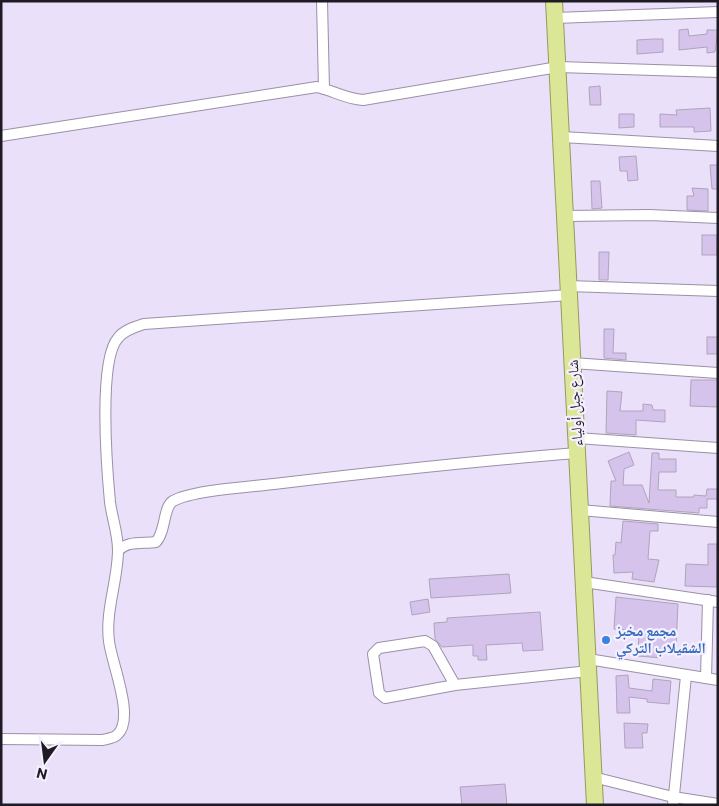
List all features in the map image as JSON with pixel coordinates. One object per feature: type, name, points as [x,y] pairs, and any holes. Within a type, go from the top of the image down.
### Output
[{"type":"highway","name":"شارع جبل أولياء","points":[[555,9],[594,805]]},
{"type":"street","points":[[322,1],[324,89]]},
{"type":"street","points":[[555,9],[718,12]]},
{"type":"street","points":[[1,136],[318,87],[341,96],[363,100],[558,67],[718,72]]},
{"type":"street","points":[[562,137],[718,146]]},
{"type":"street","points":[[566,216],[649,215],[718,218]]},
{"type":"street","points":[[1,739],[103,740],[116,736],[123,727],[124,711],[108,641],[118,551],[110,491],[106,436],[107,376],[112,346],[118,336],[144,324],[568,291],[718,291]]},
{"type":"street","points":[[572,363],[718,373]]},
{"type":"street","points":[[118,551],[123,546],[130,544],[156,542],[161,536],[167,508],[172,502],[212,491],[577,446],[718,448]]},
{"type":"street","points":[[580,510],[718,522]]},
{"type":"street","points":[[584,582],[713,601],[706,678]]},
{"type":"street","points":[[455,685],[433,646],[425,641],[379,648],[373,654],[379,693],[385,698],[455,685],[588,665],[718,680]]},
{"type":"street","points":[[673,801],[686,676]]},
{"type":"street","points":[[593,777],[673,801],[718,804]]},
{"type":"building","points":[[688,29],[689,36],[707,34],[707,30],[718,30],[715,52],[707,53],[707,47],[679,50],[679,30]]},
{"type":"building","points":[[663,39],[663,52],[637,54],[637,40]]},
{"type":"building","points":[[600,86],[601,105],[590,105],[589,87]]},
{"type":"building","points":[[710,108],[711,131],[694,132],[694,127],[660,127],[660,114],[677,115],[676,110]]},
{"type":"building","points":[[619,114],[634,114],[634,127],[619,128]]},
{"type":"building","points":[[636,156],[638,180],[628,181],[627,171],[620,171],[619,157]]},
{"type":"building","points":[[710,165],[718,165],[718,189],[712,189]]},
{"type":"building","points":[[591,181],[600,181],[602,208],[592,209]]},
{"type":"building","points":[[692,188],[708,189],[708,211],[687,210],[687,196],[694,196]]},
{"type":"building","points":[[702,235],[717,235],[717,255],[702,255]]},
{"type":"building","points":[[599,252],[609,252],[608,280],[599,280]]},
{"type":"building","points":[[604,329],[614,329],[613,353],[626,353],[626,360],[604,358]]},
{"type":"building","points":[[707,337],[718,337],[718,354],[707,354]]},
{"type":"building","points":[[691,380],[718,380],[718,407],[690,406]]},
{"type":"building","points":[[607,391],[622,392],[620,411],[643,411],[643,404],[652,405],[653,410],[665,410],[665,422],[636,420],[636,435],[606,433]]},
{"type":"building","points":[[629,452],[634,465],[624,469],[623,485],[642,485],[649,503],[652,453],[659,453],[659,459],[676,459],[676,472],[659,472],[658,490],[676,490],[676,497],[694,497],[694,495],[706,496],[707,489],[718,489],[718,499],[707,499],[707,508],[699,508],[699,513],[610,506],[611,481],[616,481],[608,461]]},
{"type":"building","points":[[623,521],[658,524],[658,531],[650,531],[648,559],[659,560],[654,582],[632,579],[633,572],[614,573],[613,555],[615,555],[616,542],[621,543]]},
{"type":"building","points":[[708,544],[717,544],[717,587],[685,586],[686,564],[708,565]]},
{"type":"building","points":[[509,574],[511,593],[431,598],[429,579]]},
{"type":"building","points":[[616,597],[678,604],[676,647],[670,646],[669,654],[662,653],[662,658],[638,656],[639,631],[614,629]]},
{"type":"building","points":[[428,599],[430,612],[412,615],[410,602]]},
{"type":"building","points":[[540,612],[543,650],[523,651],[522,643],[486,645],[487,660],[478,660],[478,656],[473,656],[473,645],[442,647],[435,639],[434,623],[447,622],[447,618]]},
{"type":"building","points":[[628,675],[629,688],[652,691],[653,679],[671,681],[669,704],[647,702],[647,699],[629,697],[630,713],[617,713],[616,676]]},
{"type":"building","points":[[624,723],[648,724],[647,733],[642,733],[643,748],[625,748]]},
{"type":"building","points":[[505,784],[507,805],[462,805],[460,787]]},
{"type":"place","name":"مجمع مخبز الشقيلاب التركي","points":[[606,640]]}]
